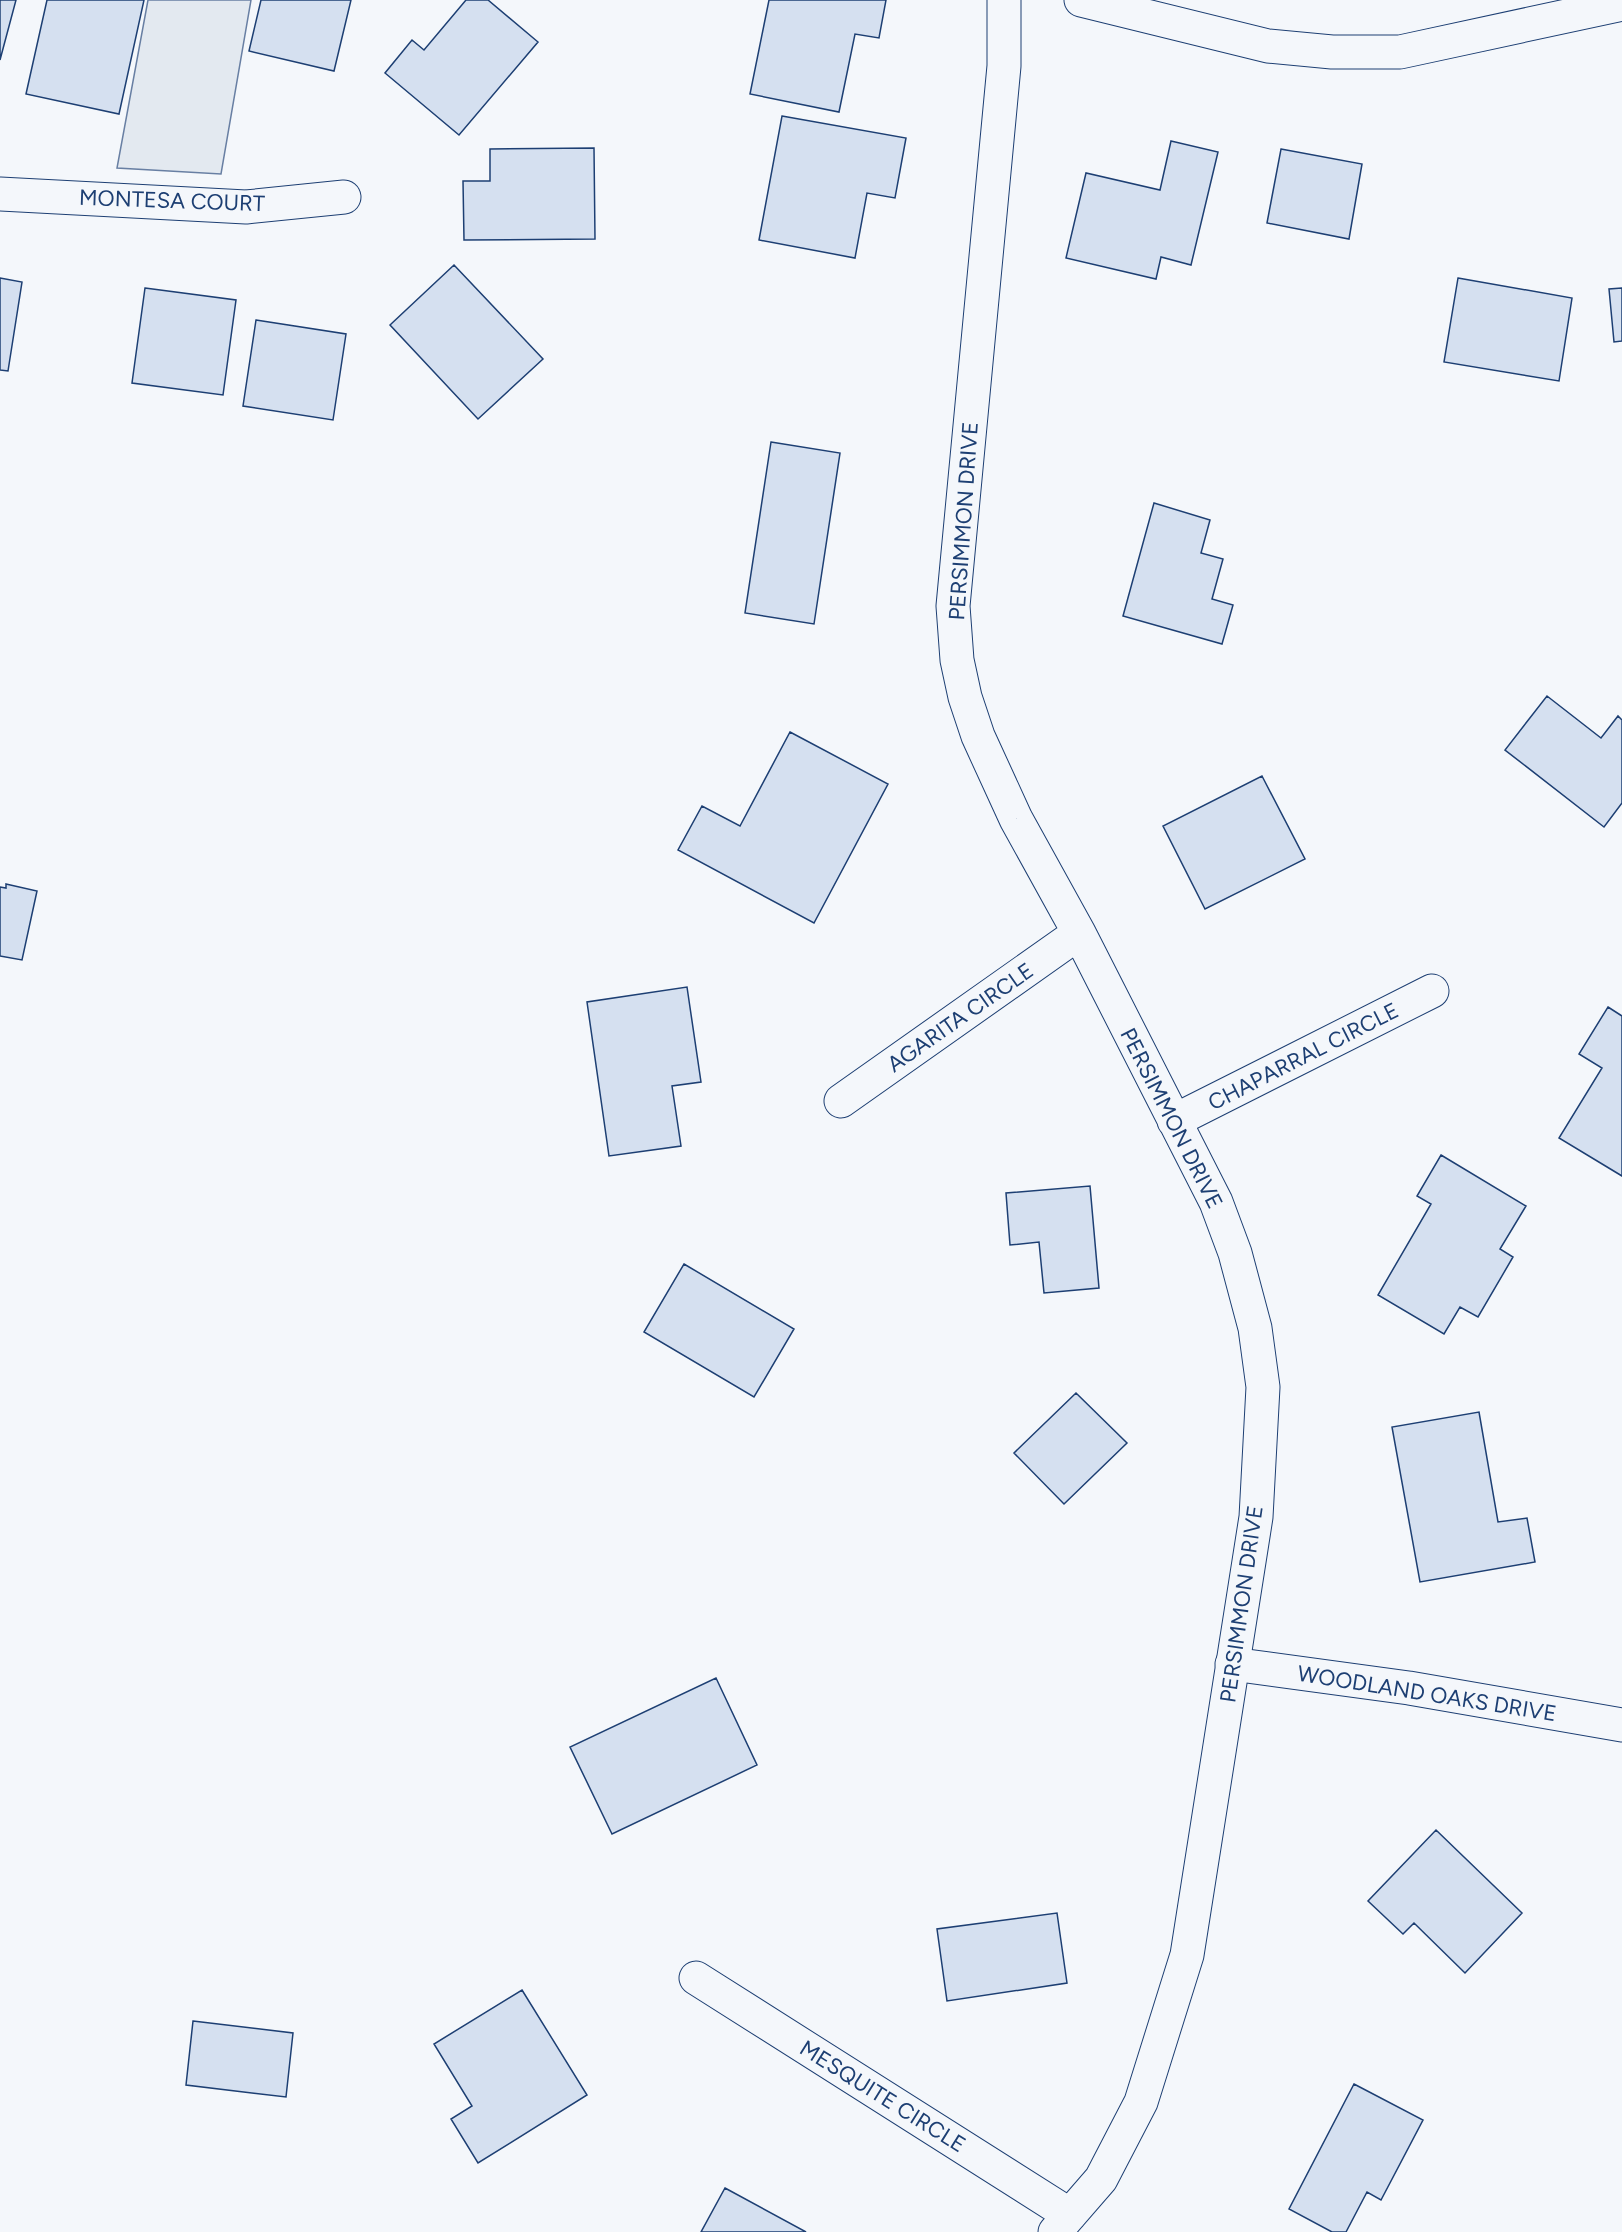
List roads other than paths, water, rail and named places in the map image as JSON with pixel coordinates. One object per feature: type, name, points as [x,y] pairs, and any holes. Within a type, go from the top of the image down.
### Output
[{"type":"street","name":"PERSIMMON DRIVE","points":[[1004,0],[1004,66],[953,606],[957,660],[965,697],[978,736],[1016,819],[1079,933],[1216,1202],[1235,1253],[1255,1328],[1263,1387],[1256,1517],[1187,1955],[1141,2102],[1101,2179],[1062,2224]]},
{"type":"street","points":[[1081,0],[1268,46],[1332,52],[1400,52],[1622,4]]},
{"type":"street","name":"MONTESA COURT","points":[[0,194],[246,207],[344,197]]},
{"type":"street","name":"AGARITA CIRCLE","points":[[841,1101],[1079,933]]},
{"type":"street","name":"CHAPARRAL CIRCLE","points":[[1174,1121],[1432,991]]},
{"type":"street","name":"WOODLAND OAKS DRIVE","points":[[1232,1664],[1408,1688],[1622,1725]]},
{"type":"street","name":"MESQUITE CIRCLE","points":[[696,1978],[1062,2224]]}]
